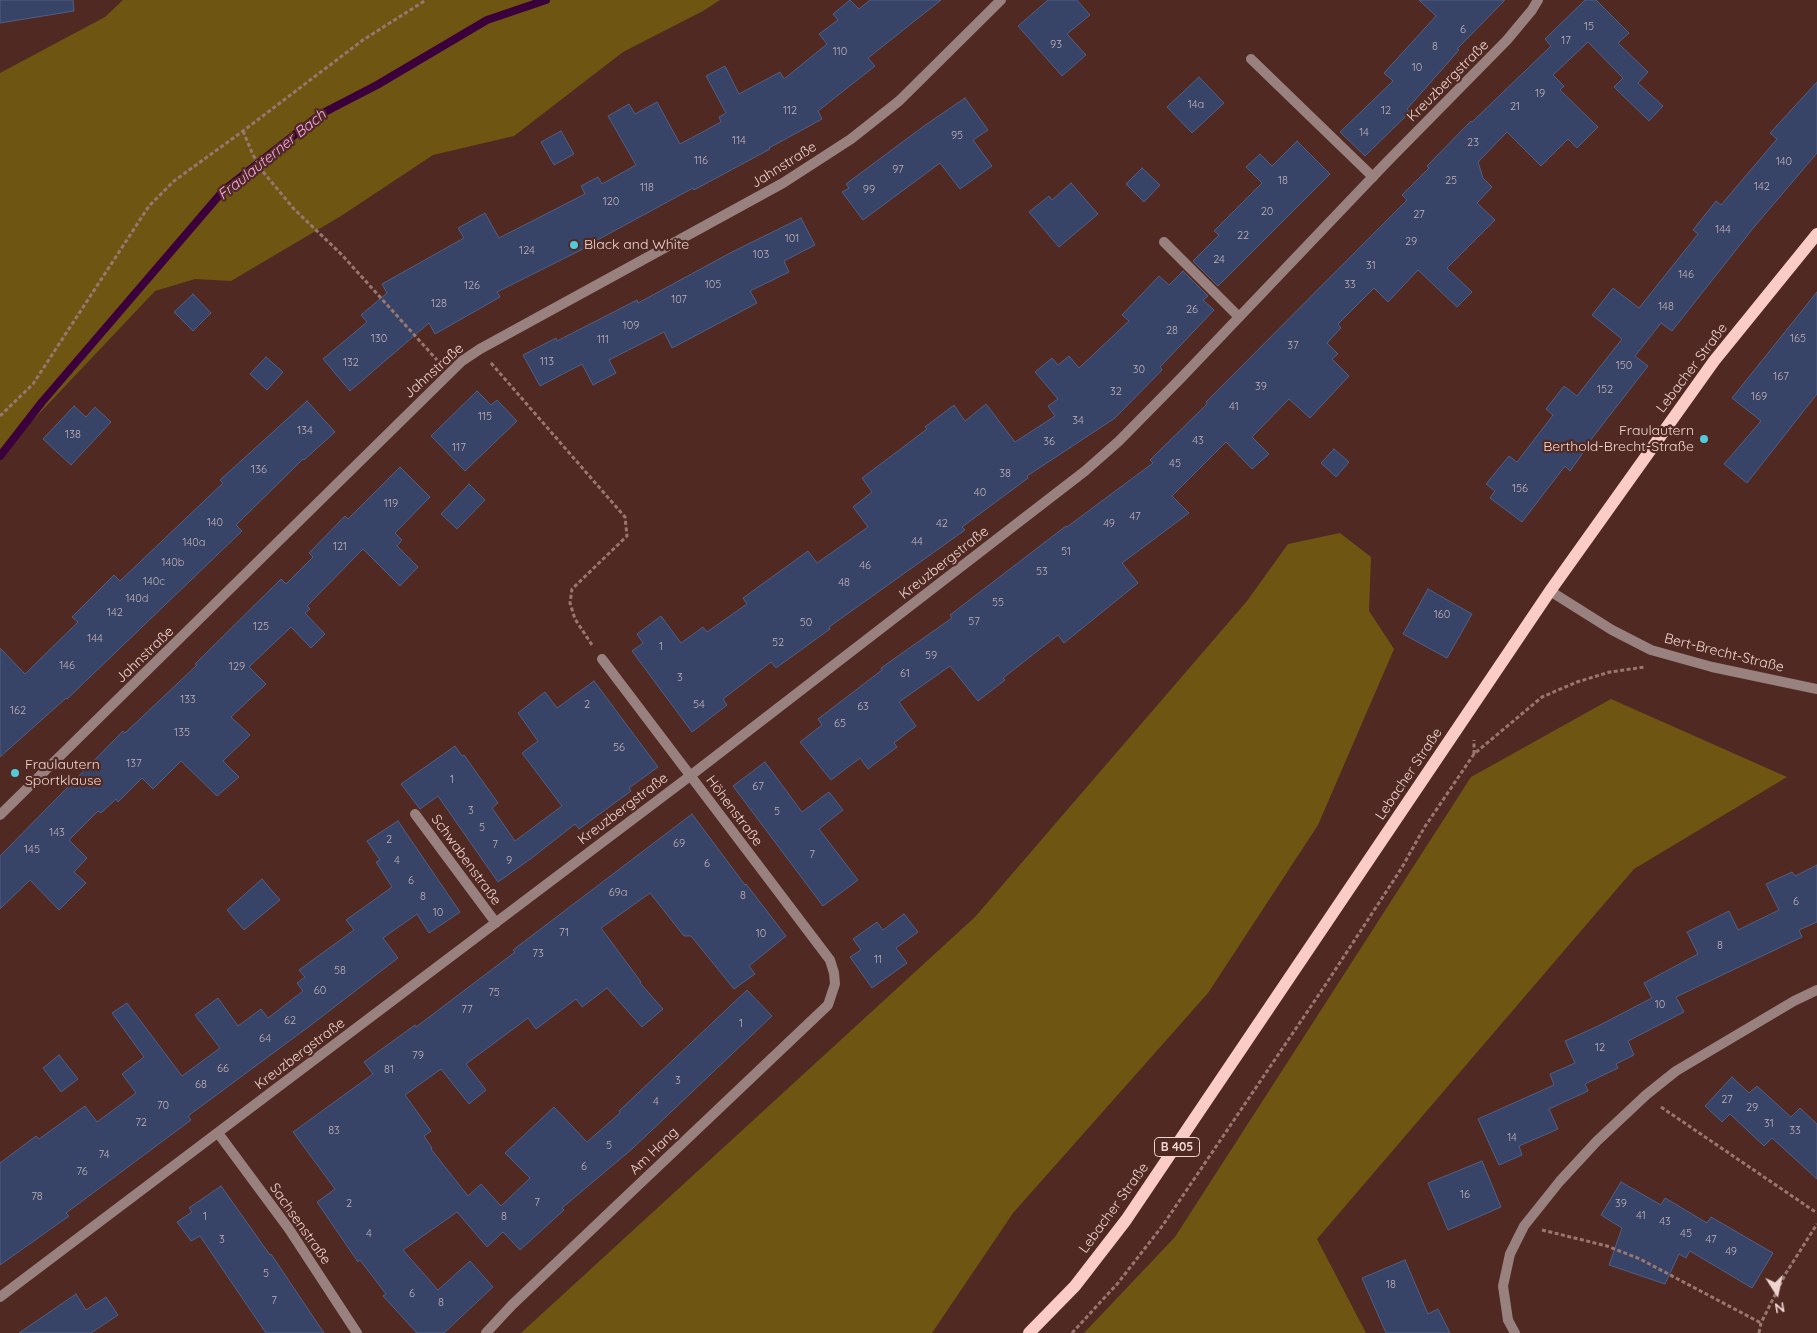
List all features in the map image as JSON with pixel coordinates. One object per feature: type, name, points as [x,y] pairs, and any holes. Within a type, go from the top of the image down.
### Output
[{"type":"main road","name":"Lebacher Straße","points":[[1029,1333],[1075,1286],[1137,1204],[1550,591],[1714,361],[1817,234]]},
{"type":"street","name":"Jahnstraße","points":[[0,815],[256,564],[448,372],[480,349],[783,184],[851,139],[899,101],[1001,0]]},
{"type":"street","name":"Kreuzbergstraße","points":[[0,1297],[690,776],[1085,471],[1126,434],[1507,40],[1538,0]]},
{"type":"street","points":[[1251,59],[1373,177]]},
{"type":"street","points":[[1164,242],[1239,317]]},
{"type":"street","name":"Bert-Brecht-Straße","points":[[1550,591],[1612,630],[1651,650],[1712,668],[1817,689]]},
{"type":"street","name":"Höhenstraße","points":[[602,659],[830,960],[835,984]]},
{"type":"street","name":"Schwabenstraße","points":[[415,814],[496,923]]},
{"type":"street","name":"Am Hang","points":[[486,1333],[526,1291],[828,1005],[835,984]]},
{"type":"street","points":[[1515,1333],[1508,1320],[1503,1286],[1510,1254],[1524,1226],[1560,1181],[1591,1147],[1646,1095],[1676,1071],[1794,1001],[1817,990]]},
{"type":"street","name":"Sachsenstraße","points":[[218,1133],[289,1229],[356,1333]]},
{"type":"path","points":[[0,416],[33,384],[149,206],[174,181],[363,40],[426,0]]},
{"type":"path","points":[[243,131],[264,173],[294,209],[342,255],[448,372]]},
{"type":"path","points":[[480,349],[625,517],[627,536],[572,588],[570,603],[575,619],[602,659]]},
{"type":"path","points":[[1072,1333],[1118,1283],[1163,1226],[1339,964],[1401,869],[1424,828],[1474,754],[1542,698],[1577,682],[1610,672],[1649,666]]},
{"type":"path","points":[[1646,1095],[1670,1114],[1817,1213]]},
{"type":"path","points":[[1759,1333],[1761,1323],[1786,1273],[1817,1224]]},
{"type":"path","points":[[1524,1226],[1607,1246],[1640,1259],[1761,1323]]},
{"type":"shaded area","points":[[123,0],[720,0],[703,11],[623,52],[514,136],[433,155],[341,216],[231,281],[195,279],[155,291],[0,455],[0,73],[105,17]]},
{"type":"shaded area","points":[[1340,533],[1371,557],[1369,611],[1394,649],[1318,825],[1208,993],[1013,1213],[932,1333],[521,1333],[975,917],[1247,601],[1288,544]]},
{"type":"shaded area","points":[[1611,699],[1787,777],[1634,869],[1317,1239],[1366,1333],[1084,1333],[1175,1237],[1471,777]]},
{"type":"building","points":[[0,0],[73,0],[74,11],[0,23]]},
{"type":"building","points":[[850,0],[859,9],[870,0],[941,0],[868,58],[875,66],[818,111],[822,119],[591,245],[497,292],[500,297],[435,334],[429,323],[350,391],[323,359],[367,322],[361,315],[387,293],[382,284],[464,238],[458,228],[485,213],[499,238],[585,194],[581,186],[598,177],[602,184],[636,165],[608,116],[629,104],[635,114],[657,102],[680,144],[721,122],[719,117],[726,113],[706,76],[725,66],[739,94],[780,72],[784,79],[827,44],[819,34],[838,20],[833,14]]},
{"type":"building","points":[[1048,0],[1077,0],[1090,15],[1067,34],[1086,55],[1062,76],[1018,26]]},
{"type":"building","points":[[1419,0],[1505,0],[1457,49],[1459,50],[1407,109],[1410,112],[1365,156],[1340,132],[1393,81],[1384,73],[1436,16]]},
{"type":"building","points":[[1585,0],[1596,0],[1629,33],[1618,43],[1648,72],[1638,83],[1663,106],[1649,121],[1614,87],[1623,78],[1588,42],[1553,75],[1564,86],[1560,90],[1598,127],[1577,148],[1568,139],[1541,166],[1507,132],[1478,162],[1483,178],[1492,187],[1477,203],[1495,220],[1447,268],[1472,292],[1457,307],[1418,270],[1388,302],[1374,288],[1338,324],[1341,328],[1327,343],[1338,354],[1332,359],[1349,376],[1310,418],[1289,399],[1252,437],[1269,454],[1252,469],[1226,442],[1172,496],[1189,513],[1122,563],[1138,583],[1064,643],[1058,635],[1003,678],[1005,680],[978,701],[950,666],[899,702],[916,726],[894,743],[897,747],[868,769],[860,758],[831,780],[800,742],[822,725],[818,719],[882,670],[881,668],[952,618],[950,615],[1066,526],[1153,463],[1150,460],[1207,404],[1206,402],[1407,200],[1402,195],[1429,168],[1427,166],[1471,121],[1551,46],[1545,39]]},
{"type":"building","points":[[1199,77],[1224,103],[1192,133],[1167,107]]},
{"type":"building","points":[[1817,82],[1817,153],[1754,227],[1672,331],[1661,323],[1635,356],[1648,366],[1589,442],[1570,471],[1565,466],[1522,522],[1490,498],[1495,491],[1486,484],[1509,456],[1517,462],[1553,415],[1546,409],[1564,386],[1577,396],[1622,339],[1592,315],[1613,288],[1639,308],[1698,234],[1693,230],[1716,201],[1721,205],[1777,139],[1770,133]]},
{"type":"building","points":[[965,98],[988,130],[973,140],[992,166],[960,189],[940,163],[863,220],[842,192],[849,188],[846,184]]},
{"type":"building","points":[[561,131],[574,154],[554,165],[541,142]]},
{"type":"building","points":[[1297,141],[1330,174],[1218,286],[1193,261],[1219,235],[1214,231],[1262,183],[1246,167],[1260,154],[1272,166]]},
{"type":"building","points":[[1142,168],[1160,185],[1144,202],[1126,184]]},
{"type":"building","points":[[1071,183],[1098,214],[1059,247],[1029,212],[1049,196],[1052,200]]},
{"type":"building","points":[[801,218],[815,245],[784,261],[789,272],[750,291],[757,303],[672,348],[664,332],[609,360],[616,373],[593,385],[582,364],[540,386],[523,355],[556,338],[557,341],[637,300],[638,303],[732,252]]},
{"type":"building","points":[[1183,271],[1208,296],[1203,300],[1214,310],[1160,367],[1162,370],[1115,418],[1027,476],[1028,478],[962,527],[965,530],[829,627],[830,629],[776,668],[771,662],[723,699],[727,705],[692,732],[632,651],[643,643],[637,634],[661,616],[681,643],[703,627],[707,632],[747,604],[743,598],[808,551],[817,563],[868,527],[853,507],[872,492],[862,478],[927,429],[925,427],[954,405],[965,421],[986,404],[1015,442],[1055,416],[1048,406],[1058,399],[1035,372],[1052,358],[1058,365],[1069,356],[1079,368],[1129,321],[1122,315],[1159,276],[1169,285]]},
{"type":"building","points":[[1817,292],[1817,394],[1747,483],[1724,464],[1761,421],[1732,398]]},
{"type":"building","points":[[193,294],[211,313],[193,331],[174,312]]},
{"type":"building","points":[[266,357],[283,372],[267,390],[250,374]]},
{"type":"building","points":[[477,391],[491,405],[497,400],[517,421],[465,471],[431,436]]},
{"type":"building","points":[[307,401],[335,432],[303,459],[236,525],[242,531],[67,699],[0,757],[0,648],[25,674],[78,622],[72,617],[114,575],[120,581],[223,483],[220,480]]},
{"type":"building","points":[[74,406],[86,417],[95,407],[111,422],[71,465],[43,439]]},
{"type":"building","points":[[1334,449],[1349,462],[1336,477],[1321,463]]},
{"type":"building","points":[[400,467],[430,497],[395,533],[402,540],[397,546],[418,567],[400,586],[363,549],[307,606],[310,609],[305,613],[325,634],[311,648],[291,627],[249,667],[266,684],[231,717],[250,735],[223,761],[239,777],[217,796],[181,761],[153,789],[142,778],[118,802],[116,799],[101,813],[98,811],[69,840],[87,858],[74,872],[86,883],[59,910],[30,880],[0,909],[0,856],[123,731],[125,733],[197,665],[195,664],[281,579],[286,584],[313,557],[309,553],[345,516],[348,519]]},
{"type":"building","points":[[469,484],[485,500],[457,529],[441,514]]},
{"type":"building","points":[[1428,589],[1472,614],[1447,658],[1403,634]]},
{"type":"building","points":[[594,681],[658,767],[629,788],[631,791],[579,829],[575,824],[498,882],[438,796],[420,809],[401,784],[455,746],[462,756],[464,755],[498,803],[492,808],[515,841],[562,806],[522,753],[538,741],[518,713],[545,692],[557,708]]},
{"type":"building","points":[[765,762],[802,812],[829,792],[843,810],[819,829],[858,880],[823,906],[733,786]]},
{"type":"building","points":[[692,814],[786,936],[749,966],[755,974],[734,989],[691,936],[684,936],[650,893],[601,928],[640,983],[663,1009],[642,1027],[607,988],[582,1007],[576,999],[536,1029],[528,1018],[466,1064],[486,1090],[469,1104],[441,1069],[405,1095],[431,1131],[424,1136],[431,1149],[468,1196],[481,1184],[501,1206],[530,1178],[505,1153],[554,1107],[587,1142],[620,1113],[619,1111],[747,990],[772,1016],[632,1149],[562,1208],[564,1210],[520,1250],[503,1232],[487,1247],[457,1212],[403,1250],[438,1290],[470,1261],[493,1287],[444,1333],[417,1333],[383,1296],[386,1294],[360,1260],[358,1262],[317,1202],[335,1189],[293,1132],[373,1074],[364,1062],[415,1025],[416,1027],[515,952],[513,950]]},
{"type":"building","points":[[398,821],[460,912],[429,933],[417,914],[383,938],[398,958],[188,1116],[191,1120],[66,1213],[69,1216],[0,1265],[0,1163],[36,1136],[39,1139],[85,1106],[97,1122],[136,1093],[122,1074],[144,1057],[112,1013],[127,1003],[182,1076],[220,1048],[195,1015],[218,998],[238,1026],[261,1009],[268,1018],[303,991],[297,983],[305,977],[299,970],[354,930],[346,920],[392,887],[376,862],[380,860],[367,841]]},
{"type":"building","points":[[1817,865],[1817,922],[1799,930],[1802,937],[1676,997],[1684,1012],[1628,1041],[1634,1055],[1616,1064],[1618,1068],[1585,1084],[1588,1091],[1549,1109],[1558,1129],[1519,1146],[1522,1155],[1499,1165],[1478,1119],[1554,1085],[1550,1074],[1575,1063],[1565,1041],[1652,998],[1644,983],[1698,954],[1687,932],[1729,911],[1738,930],[1779,910],[1766,884],[1792,872],[1795,876]]},
{"type":"building","points":[[262,879],[280,900],[244,930],[227,910]]},
{"type":"building","points":[[904,914],[918,932],[896,948],[907,963],[872,988],[850,957],[861,950],[853,939],[877,922],[883,930]]},
{"type":"building","points":[[59,1055],[78,1079],[61,1092],[43,1068]]},
{"type":"building","points":[[1732,1077],[1749,1093],[1757,1086],[1791,1117],[1800,1108],[1817,1124],[1817,1179],[1772,1138],[1764,1146],[1730,1114],[1722,1122],[1705,1106]]},
{"type":"building","points":[[1482,1161],[1501,1207],[1448,1230],[1428,1183]]},
{"type":"building","points":[[1621,1182],[1661,1205],[1665,1198],[1707,1223],[1711,1217],[1773,1253],[1752,1288],[1690,1251],[1686,1258],[1679,1254],[1665,1284],[1609,1265],[1622,1228],[1601,1215]]},
{"type":"building","points":[[221,1186],[271,1254],[324,1333],[266,1333],[200,1236],[191,1241],[177,1222],[192,1212],[189,1208]]},
{"type":"building","points":[[1405,1260],[1428,1314],[1438,1309],[1450,1333],[1386,1333],[1362,1278]]},
{"type":"building","points":[[76,1294],[86,1310],[106,1297],[118,1315],[91,1333],[19,1333]]},
{"type":"waterway","name":"Fraulauterner Bach","points":[[0,456],[42,402],[223,191],[321,114],[377,85],[487,20],[546,0]]},
{"type":"place","name":"Black and White","points":[[574,245]]},
{"type":"place","name":"Fraulautern Berthold-Brecht-Straße","points":[[1704,439]]},
{"type":"place","name":"Fraulautern Sportklause","points":[[15,773]]}]
